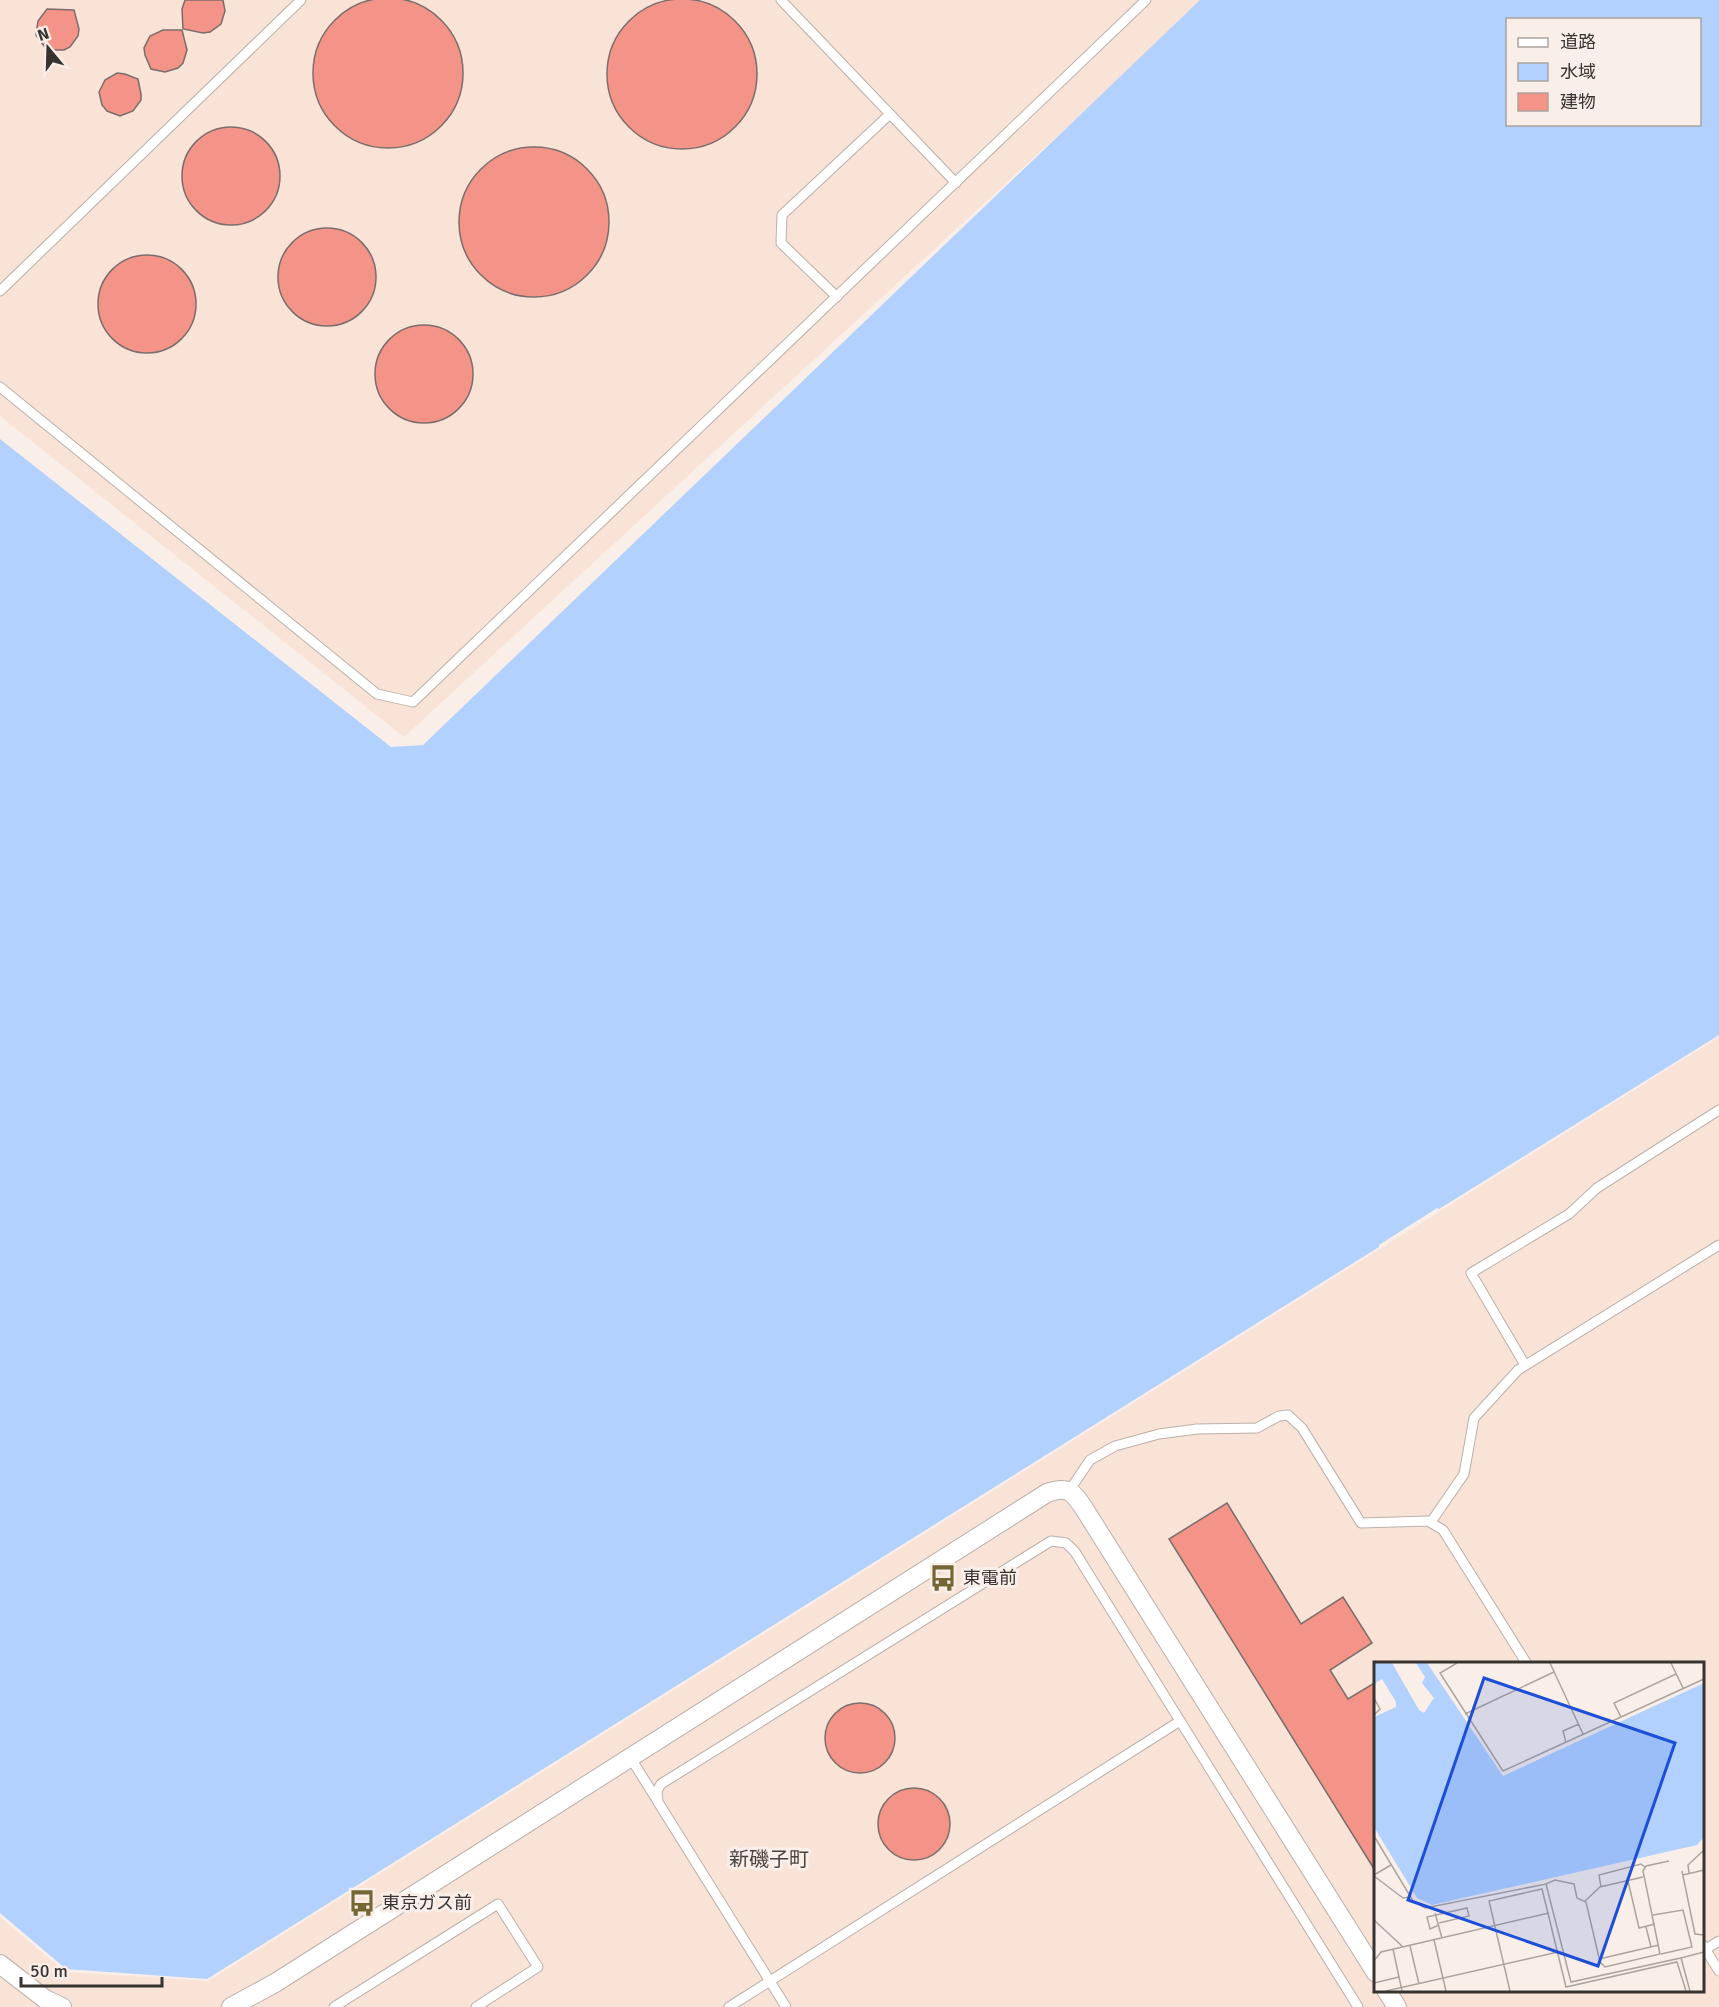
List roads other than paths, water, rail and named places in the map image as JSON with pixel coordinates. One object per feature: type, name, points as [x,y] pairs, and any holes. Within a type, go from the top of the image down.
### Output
[{"type":"street","points":[[233,2007],[275,1983],[1047,1493],[1057,1490],[1069,1491],[1078,1499],[1374,1970]]},
{"type":"street","points":[[3,1971],[45,1999],[62,2007]]},
{"type":"street","points":[[1387,1992],[1397,2007]]},
{"type":"lane","points":[[0,291],[302,0]]},
{"type":"lane","points":[[781,0],[956,183]]},
{"type":"lane","points":[[0,387],[377,694],[413,702],[1146,0]]},
{"type":"lane","points":[[837,297],[781,243],[782,215],[890,114]]},
{"type":"lane","points":[[1525,1365],[1471,1273],[1569,1214],[1597,1188],[1719,1110]]},
{"type":"lane","points":[[1431,1522],[1464,1474],[1474,1419],[1510,1378],[1525,1365],[1719,1245]]},
{"type":"lane","points":[[1069,1491],[1090,1460],[1115,1446],[1159,1434],[1197,1429],[1257,1428],[1279,1416],[1288,1415],[1302,1428],[1361,1523],[1431,1522],[1443,1530],[1526,1662]]},
{"type":"lane","points":[[658,1802],[657,1791],[661,1784],[1051,1541],[1066,1543],[1075,1552],[1356,2006]]},
{"type":"lane","points":[[729,2007],[1180,1721]]},
{"type":"lane","points":[[630,1757],[786,2007]]},
{"type":"lane","points":[[334,2007],[498,1904],[538,1967],[476,2007]]},
{"type":"lane","points":[[1719,1941],[1704,1947],[1719,1971]]},
{"type":"water","points":[[1200,0],[1719,0],[1719,1035],[1439,1209],[1437,1208],[1379,1247],[207,1979],[66,1969],[0,1913],[0,439],[391,747],[423,745]]},
{"type":"place","name":"東電前","points":[[943,1578]]},
{"type":"place","name":"東京ガス前","points":[[362,1903]]},
{"type":"district","name":"新磯子町","points":[[769,1859]]}]
